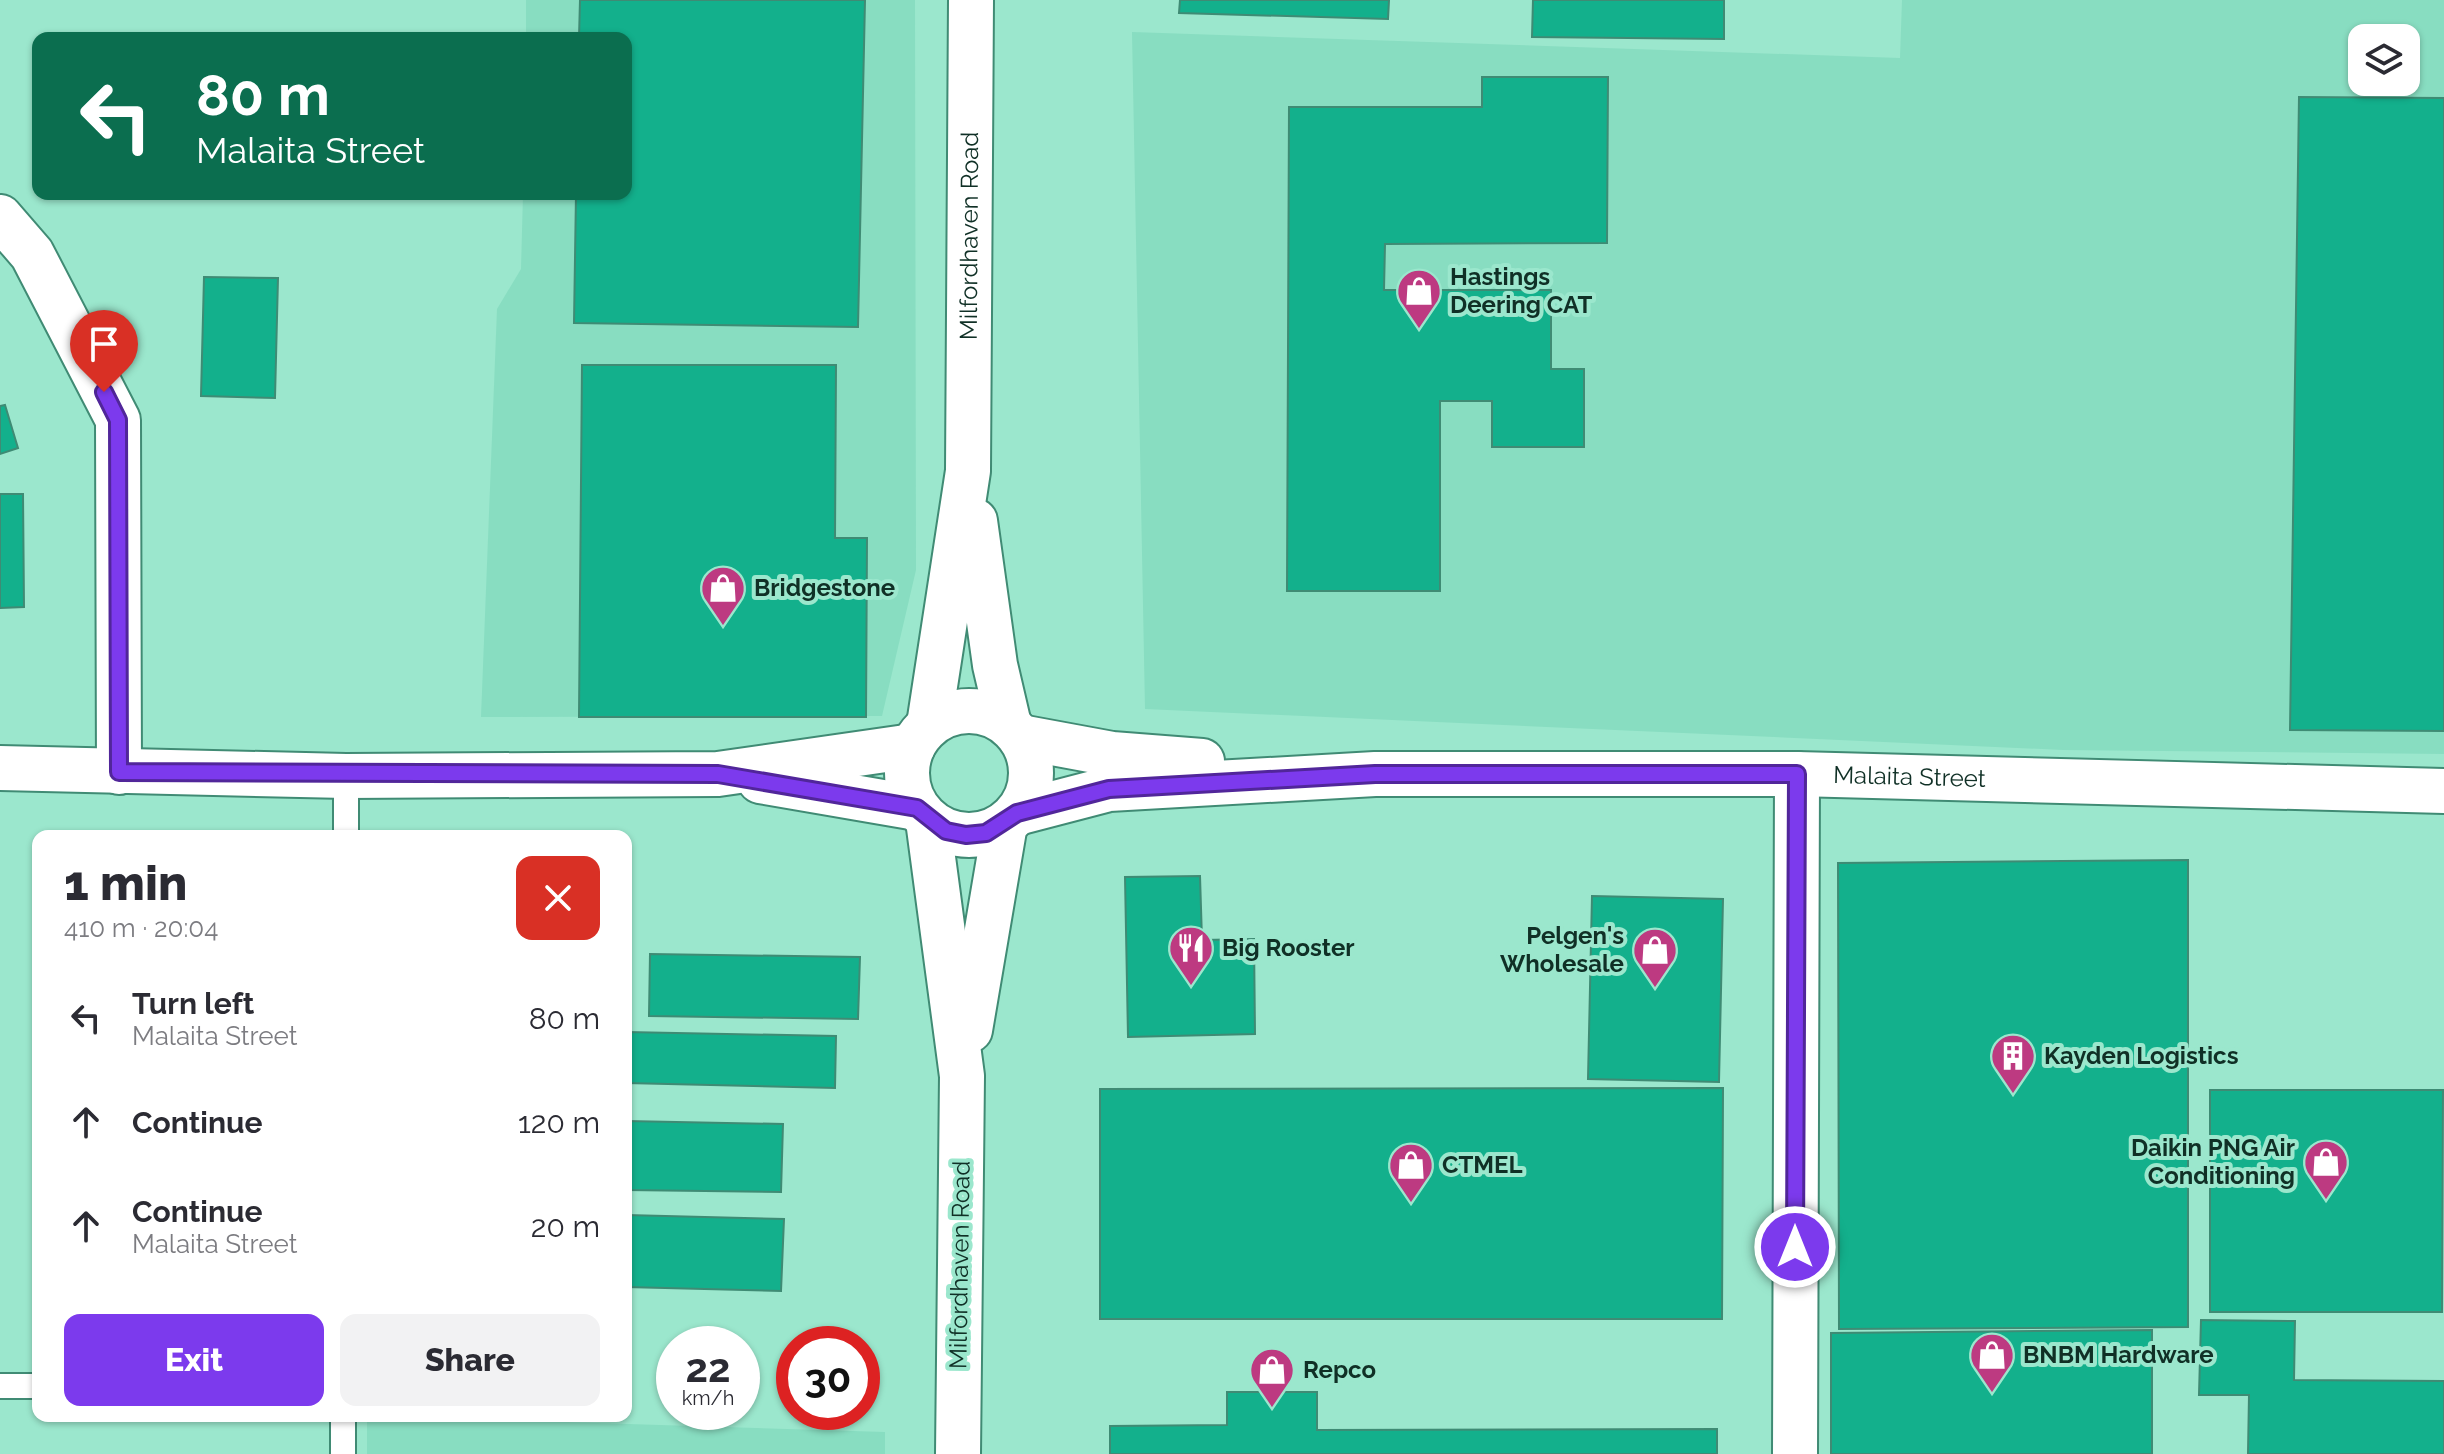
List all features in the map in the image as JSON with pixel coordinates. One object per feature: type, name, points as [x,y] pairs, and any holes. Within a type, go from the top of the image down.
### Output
[{"type":"street","name":"Milfordhaven Road","points":[[971,0],[968,471],[995,665],[1014,731]]},
{"type":"street","points":[[0,217],[32,254],[118,420],[119,772]]},
{"type":"street","name":"Milfordhaven Road","points":[[921,736],[968,471]]},
{"type":"street","points":[[718,774],[922,814],[946,831],[966,835],[986,833],[1011,818],[1028,791],[1031,767],[1014,731],[978,711],[944,716],[921,736],[907,767],[908,788],[922,814]]},
{"type":"street","name":"Malaita Street","points":[[1014,731],[1112,754],[1375,774]]},
{"type":"street","points":[[0,768],[346,776],[718,774],[921,736]]},
{"type":"street","name":"Malaita Street","points":[[1011,818],[1109,789],[1375,774],[1797,774],[2444,791]]},
{"type":"street","points":[[1795,1454],[1797,774]]},
{"type":"street","name":"Milfordhaven Road","points":[[922,814],[962,1076],[958,1454]]},
{"type":"street","name":"Milfordhaven Road","points":[[962,1076],[1011,818]]},
{"type":"lane","points":[[346,776],[346,830]]},
{"type":"lane","points":[[0,1386],[32,1386]]},
{"type":"lane","points":[[343,1422],[343,1454]]},
{"type":"shaded area","points":[[526,0],[915,0],[916,570],[882,716],[481,717],[497,309],[521,269],[523,200],[632,200],[632,32],[526,32]]},
{"type":"shaded area","points":[[1902,0],[2444,0],[2444,754],[2063,750],[1145,709],[1132,32],[1900,58]]},
{"type":"shaded area","points":[[367,1422],[561,1422],[656,1425],[656,1430],[760,1428],[885,1432],[885,1454],[367,1454]]},
{"type":"building","points":[[580,0],[865,0],[858,327],[574,323],[576,200],[632,200],[632,32],[579,32]]},
{"type":"building","points":[[1180,0],[1389,0],[1388,19],[1179,13]]},
{"type":"building","points":[[1533,0],[1724,0],[1724,39],[1532,37]]},
{"type":"building","name":"Hastings Deering CAT","points":[[1482,77],[1608,77],[1607,243],[1385,244],[1384,290],[1551,290],[1551,369],[1584,369],[1584,447],[1492,447],[1492,401],[1440,401],[1440,591],[1287,591],[1289,107],[1482,107]]},
{"type":"building","points":[[2299,97],[2444,98],[2444,731],[2290,730]]},
{"type":"building","points":[[204,277],[278,278],[275,398],[201,396]]},
{"type":"building","name":"Bridgestone","points":[[582,365],[836,365],[835,538],[867,538],[866,717],[579,717]]},
{"type":"building","points":[[5,405],[18,448],[0,454],[0,406]]},
{"type":"building","points":[[0,494],[23,494],[24,607],[0,608]]},
{"type":"building","name":"Kayden Logistics","points":[[2188,860],[2188,1327],[1839,1329],[1838,863]]},
{"type":"building","name":"Big Rooster","points":[[1200,876],[1202,940],[1254,939],[1255,1034],[1128,1037],[1125,877]]},
{"type":"building","name":"Pelgen's Wholesale","points":[[1592,896],[1723,899],[1719,1082],[1588,1079]]},
{"type":"building","points":[[650,954],[860,957],[858,1019],[649,1016]]},
{"type":"building","points":[[632,1032],[836,1036],[835,1088],[632,1083]]},
{"type":"building","name":"CTMEL","points":[[1723,1088],[1722,1319],[1100,1319],[1100,1089]]},
{"type":"building","name":"Daikin PNG Air Conditioning","points":[[2210,1090],[2443,1090],[2442,1312],[2210,1312]]},
{"type":"building","points":[[632,1121],[783,1124],[781,1192],[632,1190]]},
{"type":"building","points":[[632,1215],[784,1219],[781,1291],[632,1287]]},
{"type":"building","points":[[2201,1320],[2295,1321],[2294,1380],[2444,1381],[2444,1454],[2248,1454],[2249,1395],[2199,1395]]},
{"type":"building","name":"BNBM Hardware","points":[[2152,1330],[2152,1454],[1831,1454],[1831,1333]]},
{"type":"building","name":"Repco","points":[[1227,1392],[1317,1392],[1317,1430],[1717,1429],[1717,1454],[1110,1454],[1110,1426],[1227,1425]]},
{"type":"place","name":"Hastings Deering CAT","points":[[1419,330]]},
{"type":"place","name":"Bridgestone","points":[[723,627]]},
{"type":"place","name":"Big Rooster","points":[[1191,987]]},
{"type":"place","name":"Pelgen's Wholesale","points":[[1655,989]]},
{"type":"place","name":"Kayden Logistics","points":[[2013,1095]]},
{"type":"place","name":"Daikin PNG Air Conditioning","points":[[2326,1201]]},
{"type":"place","name":"CTMEL","points":[[1411,1204]]},
{"type":"place","name":"BNBM Hardware","points":[[1992,1394]]},
{"type":"place","name":"Repco","points":[[1272,1409]]},
{"type":"route","points":[[104,392],[118,420],[119,772],[346,776],[718,774],[917,808],[928,820],[946,831],[966,835],[986,833],[1005,824],[1017,813],[1109,789],[1375,774],[1797,774],[1795,1247]]}]
